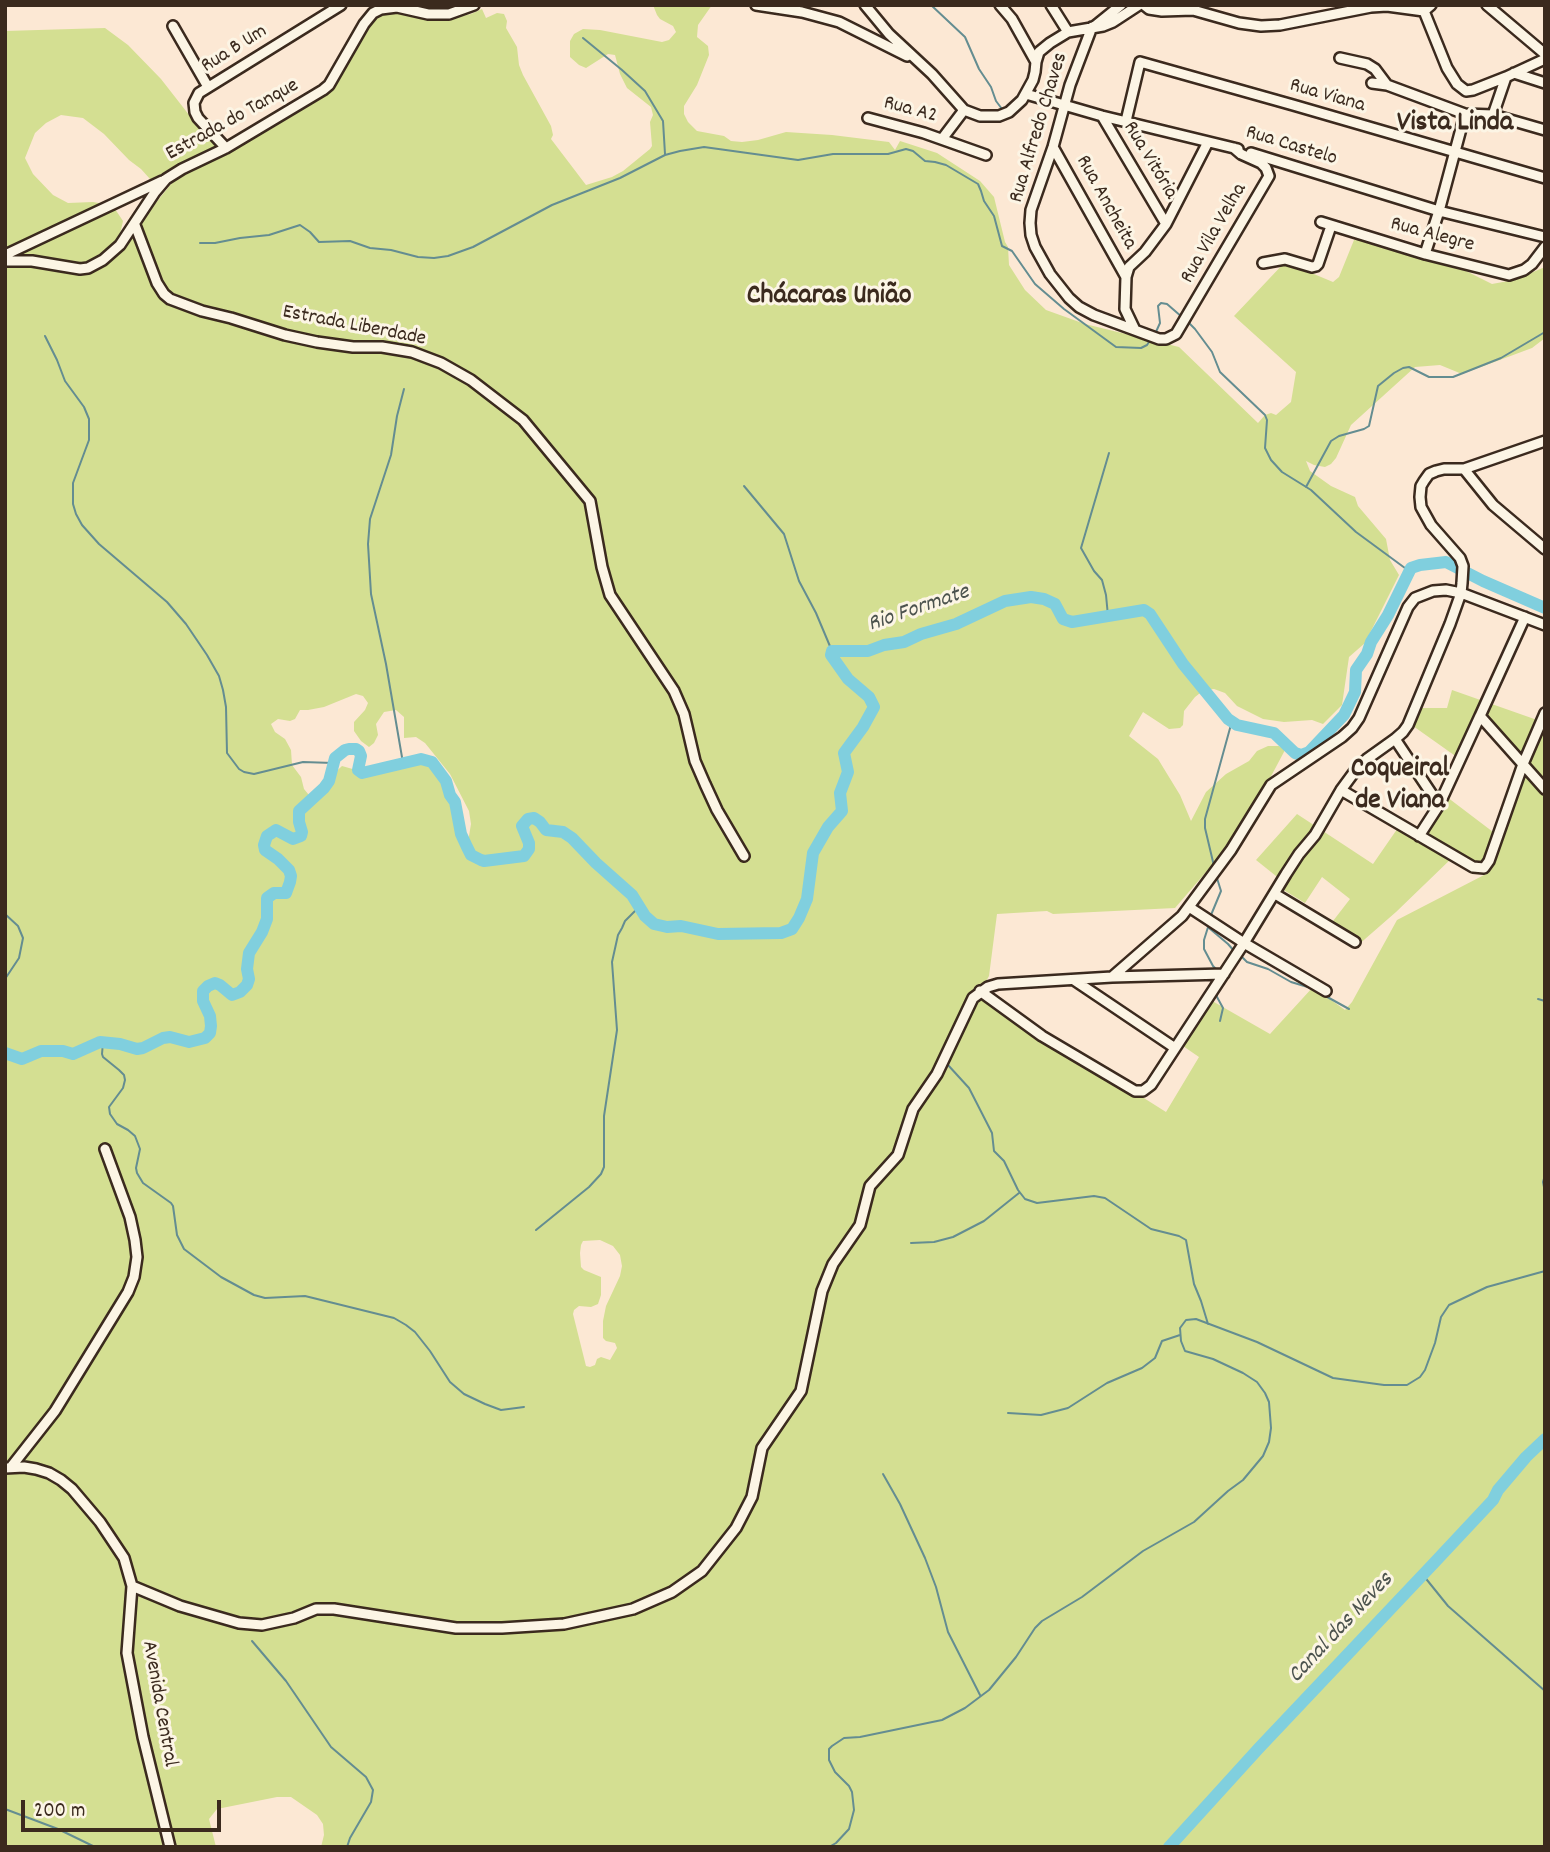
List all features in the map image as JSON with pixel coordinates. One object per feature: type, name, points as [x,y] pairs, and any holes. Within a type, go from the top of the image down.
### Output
[{"type":"street","name":"Rua B Um","points":[[226,148],[195,112],[199,93],[341,5]]},
{"type":"street","name":"Estrada do Tanque","points":[[5,261],[23,260],[74,269],[88,268],[120,245],[166,179],[226,148],[329,85],[372,9],[397,7],[428,14],[449,14],[474,5]]},
{"type":"street","points":[[756,5],[802,12],[839,22],[918,62]]},
{"type":"street","points":[[1000,5],[1012,19],[1036,62]]},
{"type":"street","points":[[1051,5],[1068,32]]},
{"type":"street","points":[[1092,27],[1121,5]]},
{"type":"street","points":[[869,7],[894,39],[932,74],[964,110],[980,116],[999,116],[1016,108],[1027,94],[1040,51],[1068,32],[1113,22],[1141,5],[1162,11],[1193,10],[1239,23],[1261,26],[1280,25],[1371,7],[1428,8],[1441,56],[1460,88],[1466,91],[1545,59]]},
{"type":"street","points":[[1487,5],[1545,54]]},
{"type":"street","points":[[173,26],[208,87]]},
{"type":"street","name":"Rua Alfredo Chaves","points":[[1092,27],[1070,85],[1054,147],[1031,210],[1031,235],[1050,274],[1069,298],[1094,315],[1159,339]]},
{"type":"street","points":[[1340,58],[1367,64],[1375,69],[1387,85]]},
{"type":"street","name":"Rua Viana","points":[[1126,121],[1140,62],[1545,178]]},
{"type":"street","points":[[1510,75],[1545,83]]},
{"type":"street","points":[[1493,115],[1510,75]]},
{"type":"street","points":[[1371,83],[1387,85],[1465,114],[1493,115],[1545,130]]},
{"type":"street","name":"Rua Castelo","points":[[1027,94],[1102,117],[1234,148],[1439,211],[1545,237]]},
{"type":"street","name":"Rua A2","points":[[942,139],[964,110]]},
{"type":"street","points":[[1425,254],[1465,114]]},
{"type":"street","name":"Rua Vitória","points":[[1102,117],[1166,224]]},
{"type":"street","name":"Rua A2","points":[[868,118],[908,127],[986,155]]},
{"type":"street","points":[[1135,330],[1125,309],[1126,276],[1131,264],[1145,252],[1166,224],[1208,142]]},
{"type":"street","name":"Rua Ancheita","points":[[1054,147],[1126,276]]},
{"type":"street","name":"Rua Vila Velha","points":[[1159,339],[1170,338],[1176,334],[1269,176],[1261,163],[1234,148]]},
{"type":"street","points":[[5,255],[166,179]]},
{"type":"street","name":"Rua Alegre","points":[[1321,222],[1425,254],[1509,275],[1524,271],[1545,247]]},
{"type":"street","name":"Estrada Liberdade","points":[[135,225],[157,283],[170,299],[202,311],[306,339],[412,352],[441,363],[471,380],[523,420],[590,501],[610,595],[681,703],[695,761],[717,810],[744,856]]},
{"type":"street","points":[[1263,263],[1285,259],[1316,267],[1331,226]]},
{"type":"street","points":[[980,991],[1042,1036],[1135,1091],[1143,1091],[1151,1085],[1354,771],[1404,732],[1408,725],[1462,588],[1463,566],[1456,552],[1431,525],[1421,507],[1420,486],[1429,474],[1444,469],[1464,469],[1545,441]]},
{"type":"street","points":[[1464,469],[1493,505],[1545,549]]},
{"type":"street","points":[[1112,977],[1173,924],[1189,906],[1231,850],[1271,785],[1342,737],[1356,723],[1411,601],[1433,591],[1462,588],[1545,625]]},
{"type":"street","points":[[1419,836],[1439,805],[1525,617]]},
{"type":"street","points":[[1341,790],[1473,867],[1484,868],[1545,713]]},
{"type":"street","points":[[1480,716],[1545,789]]},
{"type":"street","points":[[1395,739],[1439,805]]},
{"type":"street","points":[[1275,894],[1355,942]]},
{"type":"street","points":[[1189,906],[1244,943],[1326,991]]},
{"type":"street","points":[[132,1586],[180,1606],[239,1623],[262,1625],[294,1618],[316,1609],[334,1609],[456,1628],[564,1625],[633,1609],[672,1592],[702,1571],[736,1528],[752,1497],[762,1448],[801,1391],[822,1291],[833,1264],[860,1225],[868,1190],[898,1155],[913,1109],[937,1074],[970,1003],[980,991],[998,984],[1224,974]]},
{"type":"street","points":[[1074,980],[1175,1048]]},
{"type":"street","points":[[8,1468],[55,1411],[128,1292],[134,1277],[137,1258],[130,1217],[105,1149]]},
{"type":"street","name":"Avenida Central","points":[[8,1468],[36,1469],[49,1473],[72,1489],[100,1522],[124,1558],[132,1586],[127,1653],[143,1737],[170,1847]]},
{"type":"green space","points":[[653,5],[712,5],[698,25],[697,37],[708,46],[709,55],[697,85],[684,106],[688,122],[697,131],[742,142],[786,132],[832,135],[889,142],[895,150],[900,141],[937,153],[980,181],[994,197],[1008,247],[1009,265],[1025,290],[1046,310],[1085,324],[1179,347],[1258,423],[1265,415],[1276,415],[1291,402],[1296,372],[1234,316],[1285,262],[1333,282],[1339,277],[1354,240],[1367,241],[1452,264],[1492,284],[1514,280],[1545,267],[1545,338],[1532,348],[1462,374],[1440,365],[1415,367],[1351,425],[1331,464],[1325,467],[1306,461],[1310,471],[1331,486],[1355,497],[1358,506],[1386,539],[1390,560],[1399,575],[1365,643],[1349,657],[1342,705],[1323,724],[1312,720],[1284,722],[1263,719],[1237,706],[1225,693],[1214,689],[1204,690],[1195,697],[1184,711],[1183,725],[1180,728],[1169,729],[1143,712],[1129,736],[1158,759],[1180,795],[1191,821],[1206,792],[1226,774],[1268,746],[1279,746],[1285,750],[1268,782],[1219,857],[1175,908],[997,914],[989,976],[979,994],[1166,1112],[1199,1057],[1180,1044],[1207,998],[1270,1034],[1313,987],[1345,1010],[1397,920],[1486,874],[1454,856],[1357,946],[1333,921],[1350,899],[1322,877],[1305,903],[1277,886],[1281,880],[1256,860],[1297,814],[1373,864],[1402,822],[1416,831],[1443,794],[1497,835],[1522,771],[1482,717],[1461,760],[1406,721],[1414,708],[1447,708],[1452,690],[1545,725],[1545,1847],[321,1847],[323,1824],[317,1815],[291,1797],[277,1797],[217,1809],[209,1819],[216,1847],[5,1847],[5,31],[105,28],[128,45],[161,79],[220,151],[324,95],[337,80],[369,23],[383,14],[393,12],[428,20],[448,19],[482,9],[486,18],[497,13],[504,14],[506,28],[517,47],[523,75],[551,126],[551,139],[586,185],[623,171],[650,149],[650,122],[653,115],[651,107],[627,88],[615,55],[608,54],[586,68],[570,57],[570,41],[574,34],[583,29],[662,42],[669,40],[676,32],[673,26],[657,15]],"holes":[[[61,115],[83,118],[104,134],[150,179],[158,183],[165,174],[178,168],[179,178],[155,204],[130,241],[120,234],[123,221],[115,209],[93,202],[68,203],[53,195],[33,174],[25,158],[35,133]],[[356,694],[363,696],[368,703],[354,722],[354,731],[369,747],[378,735],[376,724],[384,712],[396,710],[404,717],[404,738],[416,737],[425,743],[450,774],[469,811],[471,824],[468,842],[463,843],[451,798],[429,758],[417,758],[408,765],[370,769],[356,770],[342,766],[327,780],[313,800],[292,765],[291,750],[285,739],[275,732],[271,724],[278,719],[295,719],[300,710],[324,707]],[[600,1240],[613,1246],[620,1255],[622,1266],[603,1321],[603,1338],[615,1343],[617,1348],[610,1360],[601,1357],[590,1367],[586,1366],[573,1314],[579,1306],[591,1307],[598,1304],[601,1277],[581,1267],[583,1241]]]},
{"type":"waterway","points":[[931,5],[965,37],[979,69],[1002,109]]},
{"type":"waterway","points":[[583,38],[645,91],[663,121],[665,154]]},
{"type":"waterway","points":[[200,243],[269,235],[300,225],[319,242],[350,241],[370,248],[434,258],[473,247],[552,205],[620,178],[665,155],[680,151],[704,147],[798,160],[833,154],[888,154],[906,149],[925,161],[946,165],[978,184],[984,201],[994,216],[1002,246],[1012,251],[1035,284],[1064,309],[1116,347],[1141,348],[1151,339]]},
{"type":"waterway","points":[[1155,334],[1160,323],[1158,306],[1161,303],[1167,304],[1182,317]]},
{"type":"waterway","points":[[1187,321],[1212,352],[1220,372],[1265,415],[1265,448],[1271,460],[1282,472],[1311,490],[1356,532],[1409,571]]},
{"type":"waterway","points":[[1306,487],[1331,441],[1369,426],[1378,386],[1394,373],[1409,367],[1429,377],[1453,377],[1501,358],[1545,332]]},
{"type":"waterway","points":[[45,336],[65,381],[84,407],[89,419],[89,440],[73,483],[76,514],[99,544],[167,602],[207,655],[219,676],[223,690],[227,753],[239,769],[254,774],[303,762],[333,763]]},
{"type":"waterway","points":[[403,763],[371,594],[368,544],[370,519],[391,455],[404,389]]},
{"type":"waterway","points":[[1108,616],[1102,580],[1081,548],[1109,453]]},
{"type":"waterway","points":[[744,486],[784,534],[799,581],[832,651]]},
{"type":"waterway","name":"Rio Formate","points":[[5,1053],[22,1059],[41,1051],[73,1054],[100,1042],[137,1049],[163,1038],[189,1042],[205,1038],[210,1033],[211,1026],[203,1001],[203,991],[215,983],[232,995],[247,985],[249,953],[267,919],[267,898],[274,893],[286,893],[290,882],[289,870],[265,850],[267,836],[276,830],[293,839],[301,836],[299,811],[324,788],[329,781],[335,758],[345,750],[359,751],[361,756],[358,770],[362,773],[421,759],[432,762],[446,781],[455,802],[461,834],[467,847],[471,855],[481,860],[524,856],[529,849],[529,843],[522,826],[528,819],[534,818],[546,830],[563,832],[572,838],[632,895],[645,916],[654,924],[681,926],[718,934],[781,933],[792,929],[807,899],[813,853],[828,827],[842,811],[840,793],[848,772],[844,753],[874,707],[869,697],[848,679],[831,655],[832,651],[868,651],[904,642],[956,624],[1005,601],[1031,597],[1055,604],[1063,619],[1072,622],[1144,610],[1150,614],[1183,664],[1228,719],[1237,725],[1274,733],[1295,753],[1301,755],[1309,752],[1344,715],[1355,692],[1356,670],[1411,568],[1446,562],[1545,608]]},
{"type":"waterway","points":[[1214,866],[1205,819],[1232,721]]},
{"type":"waterway","points":[[1211,915],[1221,891],[1216,875]]},
{"type":"waterway","points":[[536,1230],[589,1187],[604,1167],[604,1116],[617,1030],[612,962],[618,935],[625,921],[640,906]]},
{"type":"waterway","points":[[5,914],[18,926],[23,938],[19,958],[5,979]]},
{"type":"waterway","points":[[1209,924],[1204,949],[1217,970]]},
{"type":"waterway","points":[[1209,928],[1235,952]]},
{"type":"waterway","points":[[1240,955],[1247,962],[1311,988],[1349,1009]]},
{"type":"waterway","points":[[1216,992],[1223,1008],[1220,1021]]},
{"type":"waterway","points":[[1538,999],[1545,1001]]},
{"type":"waterway","points":[[103,1042],[103,1057],[124,1075],[125,1080],[123,1088],[109,1107],[110,1114],[117,1124],[135,1136],[140,1149],[137,1173],[143,1183],[173,1206],[177,1235],[184,1249],[221,1277],[254,1295],[265,1298],[305,1296],[394,1318],[415,1332],[450,1382],[464,1394],[501,1410],[524,1407]]},
{"type":"waterway","points":[[948,1065],[969,1088],[992,1133],[994,1151],[1004,1161],[1025,1199],[1037,1203],[1094,1196],[1105,1198],[1151,1229],[1186,1240],[1194,1284],[1208,1324]]},
{"type":"waterway","points":[[1545,1175],[1545,1192]]},
{"type":"waterway","points":[[911,1243],[934,1242],[953,1237],[984,1221],[1019,1193]]},
{"type":"waterway","points":[[829,1847],[849,1829],[854,1810],[852,1792],[835,1772],[829,1760],[829,1749],[832,1746],[844,1738],[942,1720],[965,1708],[989,1690],[1042,1621],[1082,1597],[1143,1551],[1194,1522],[1243,1480],[1263,1456],[1271,1428],[1269,1402],[1265,1393],[1257,1382],[1243,1373],[1213,1359],[1185,1351],[1180,1328],[1186,1320],[1196,1319],[1257,1342],[1333,1378],[1384,1385],[1407,1385],[1420,1377],[1425,1370],[1441,1317],[1449,1305],[1487,1287],[1545,1271]]},
{"type":"waterway","points":[[1008,1413],[1041,1415],[1068,1408],[1107,1383],[1142,1368],[1155,1358],[1162,1341],[1180,1335]]},
{"type":"waterway","name":"Canal das Neves","points":[[1169,1847],[1493,1500],[1498,1490],[1526,1457],[1545,1439]]},
{"type":"waterway","points":[[883,1474],[925,1558],[948,1632],[980,1695]]},
{"type":"waterway","points":[[1423,1575],[1448,1606],[1545,1691]]},
{"type":"waterway","points":[[252,1641],[286,1681],[331,1747],[366,1777],[373,1790],[371,1802],[347,1847]]},
{"type":"waterway","points":[[5,1809],[58,1829],[95,1847]]},
{"type":"district","name":"Vista Linda","points":[[1455,125]]},
{"type":"district","name":"Chácaras União","points":[[829,298]]},
{"type":"district","name":"Coqueiral de Viana","points":[[1400,787]]}]
